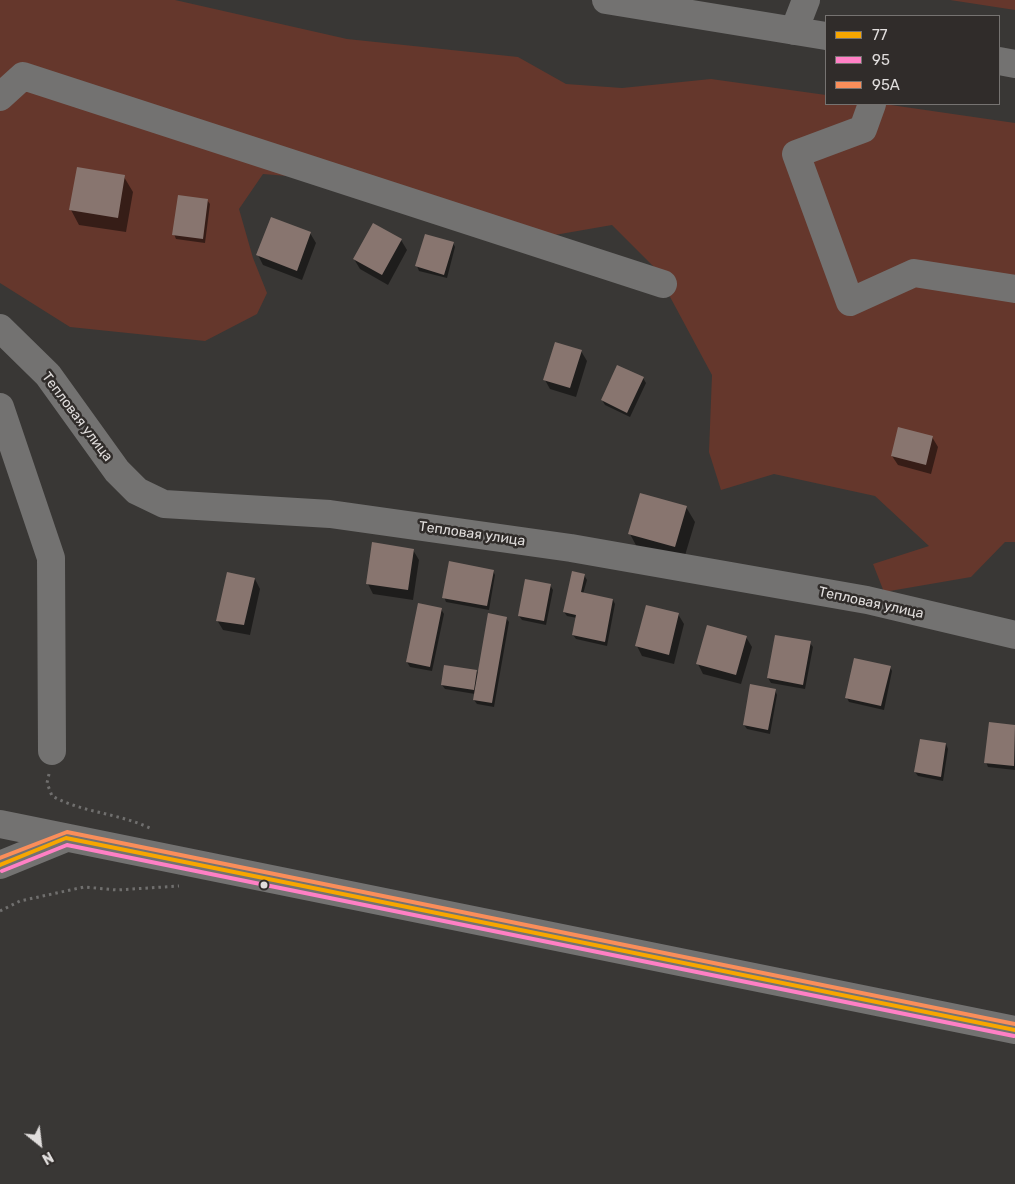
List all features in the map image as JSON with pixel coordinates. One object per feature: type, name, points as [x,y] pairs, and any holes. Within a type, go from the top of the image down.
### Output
[{"type":"street","points":[[606,0],[825,36]]},
{"type":"street","points":[[794,31],[806,0]]},
{"type":"street","points":[[1000,62],[1015,64]]},
{"type":"street","points":[[0,98],[22,76],[663,284]]},
{"type":"street","points":[[872,105],[863,129],[796,154],[850,302],[914,273],[1015,289]]},
{"type":"street","name":"Тепловая улица","points":[[0,328],[48,375],[117,471],[137,491],[164,504],[330,514],[571,548],[867,600],[1015,635]]},
{"type":"street","points":[[0,407],[50,558],[52,751]]},
{"type":"street","points":[[0,824],[1015,1030]]},
{"type":"street","points":[[0,865],[66,838]]},
{"type":"path","points":[[52,751],[47,783],[52,796],[85,810],[125,817],[158,833]]},
{"type":"path","points":[[0,911],[20,901],[84,887],[117,890],[185,886]]},
{"type":"shaded area","points":[[0,0],[175,0],[347,39],[518,57],[566,84],[622,88],[711,79],[825,95],[825,105],[891,105],[1015,123],[1015,542],[1005,542],[971,577],[884,592],[873,564],[929,546],[875,496],[774,474],[721,490],[709,452],[712,375],[654,267],[612,225],[543,237],[361,182],[263,174],[239,209],[253,258],[267,293],[257,314],[205,341],[70,327],[0,283]]},
{"type":"shaded area","points":[[950,0],[1015,0],[1015,10]]},
{"type":"building","points":[[77,167],[125,175],[118,218],[69,210]]},
{"type":"building","points":[[178,195],[208,199],[203,239],[172,235]]},
{"type":"building","points":[[271,217],[311,232],[297,271],[256,255]]},
{"type":"building","points":[[373,223],[402,239],[382,275],[353,259]]},
{"type":"building","points":[[425,234],[454,242],[444,275],[415,266]]},
{"type":"building","points":[[555,342],[582,350],[570,388],[543,380]]},
{"type":"building","points":[[617,365],[644,377],[627,413],[601,400]]},
{"type":"building","points":[[898,427],[933,436],[926,465],[891,456]]},
{"type":"building","points":[[640,493],[687,506],[675,547],[628,534]]},
{"type":"building","points":[[372,542],[414,549],[408,590],[366,584]]},
{"type":"building","points":[[449,561],[494,570],[487,606],[442,598]]},
{"type":"building","points":[[572,571],[585,574],[581,592],[613,599],[605,642],[572,635],[576,615],[563,612]]},
{"type":"building","points":[[227,572],[255,578],[244,625],[216,621]]},
{"type":"building","points":[[525,579],[551,584],[544,621],[518,616]]},
{"type":"building","points":[[418,603],[442,608],[430,667],[406,662]]},
{"type":"building","points":[[646,605],[679,613],[669,655],[635,646]]},
{"type":"building","points":[[488,613],[507,617],[492,703],[473,700]]},
{"type":"building","points":[[707,625],[747,636],[736,675],[696,664]]},
{"type":"building","points":[[775,635],[811,641],[803,685],[767,678]]},
{"type":"building","points":[[854,658],[891,666],[881,706],[845,698]]},
{"type":"building","points":[[444,665],[477,670],[474,690],[441,685]]},
{"type":"building","points":[[750,684],[776,689],[768,730],[743,725]]},
{"type":"building","points":[[989,722],[1015,725],[1014,766],[984,763]]},
{"type":"building","points":[[920,739],[946,743],[941,777],[914,772]]},
{"type":"transit line","name":"95А","points":[[0,858],[67,832],[1015,1024]]},
{"type":"transit line","name":"77","points":[[0,865],[66,838],[1015,1030]]},
{"type":"transit line","name":"95","points":[[2,871],[67,845],[1014,1036]]}]
